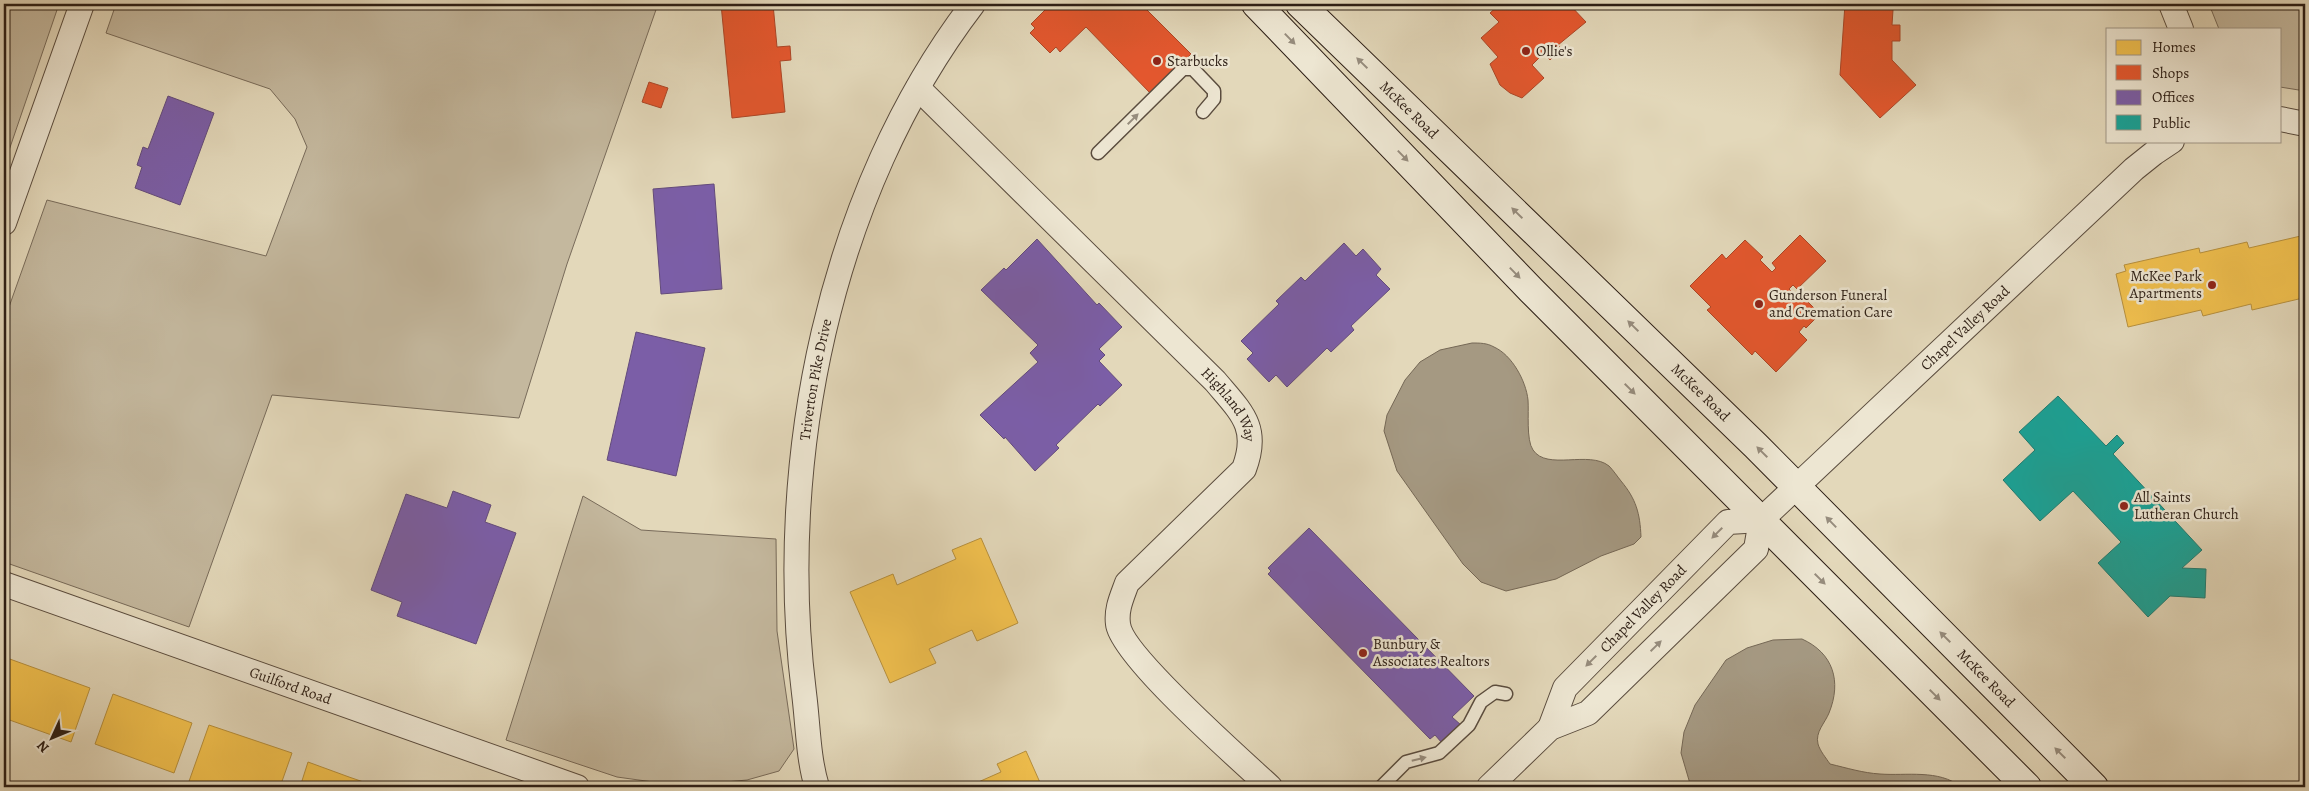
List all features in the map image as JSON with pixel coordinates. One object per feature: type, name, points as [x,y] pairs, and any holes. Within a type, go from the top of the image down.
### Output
[{"type":"main road","points":[[1256,4],[1532,291],[2027,787]]},
{"type":"main road","name":"McKee Road","points":[[1300,4],[1434,132],[1796,486],[2094,787]]},
{"type":"street","points":[[4,223],[82,4]]},
{"type":"street","name":"Triverton Pike Drive","points":[[811,786],[797,637],[796,558],[803,454],[813,380],[829,310],[850,239],[887,147],[918,88],[943,47],[973,4]]},
{"type":"street","points":[[2171,4],[2181,28]]},
{"type":"street","name":"Highland Way","points":[[918,88],[1215,381],[1247,423],[1252,438],[1251,451],[1244,469],[1127,584],[1118,605],[1118,625],[1133,651],[1159,682],[1270,787]]},
{"type":"street","points":[[2282,119],[2305,124]]},
{"type":"street","name":"Chapel Valley Road","points":[[1489,787],[1550,728],[1588,713],[1756,549],[1761,520],[2134,169],[2170,142]]},
{"type":"street","name":"Chapel Valley Road","points":[[1550,728],[1565,688],[1728,522],[1761,520]]},
{"type":"street","name":"Guilford Road","points":[[4,584],[550,783],[577,787]]},
{"type":"lane","points":[[1098,153],[1183,69],[1193,69],[1214,91],[1214,99],[1203,112]]},
{"type":"lane","points":[[1381,787],[1406,762],[1439,753],[1469,725],[1481,702],[1495,692],[1506,694]]},
{"type":"shaded area","points":[[4,4],[59,4],[4,165]]},
{"type":"shaded area","points":[[116,4],[658,4],[567,264],[519,418],[272,395],[189,627],[4,562],[4,321],[47,200],[266,256],[307,147],[295,119],[270,89],[106,33]]},
{"type":"shaded area","points":[[2209,4],[2305,4],[2305,91],[2282,87],[2282,28],[2219,28]]},
{"type":"shaded area","points":[[1472,343],[1489,345],[1501,351],[1517,369],[1527,393],[1529,440],[1533,450],[1539,456],[1558,460],[1580,459],[1601,462],[1614,471],[1634,500],[1638,513],[1641,537],[1634,544],[1601,556],[1556,579],[1506,591],[1481,582],[1463,564],[1397,471],[1384,431],[1387,415],[1405,380],[1420,362],[1440,350]]},
{"type":"shaded area","points":[[583,496],[641,530],[776,539],[777,631],[794,749],[779,771],[747,780],[682,786],[617,777],[506,740]]},
{"type":"shaded area","points":[[1802,639],[1821,652],[1828,660],[1832,669],[1835,690],[1833,701],[1817,740],[1820,749],[1830,764],[1874,773],[1922,774],[1952,781],[1961,787],[1691,787],[1681,753],[1684,732],[1695,705],[1726,660],[1747,648],[1773,640]]},
{"type":"building: Homes","name":"McKee Park Apartments","points":[[2305,235],[2305,308],[2303,298],[2252,310],[2251,304],[2203,316],[2201,310],[2128,327],[2116,274],[2126,271],[2124,265],[2199,248],[2200,253],[2247,242],[2249,248]]},
{"type":"building: Homes","points":[[981,538],[1018,623],[977,641],[972,630],[929,649],[936,663],[890,683],[850,592],[893,574],[897,585],[956,559],[952,550]]},
{"type":"building: Homes","points":[[7,658],[90,688],[71,742],[4,718],[4,669]]},
{"type":"building: Homes","points":[[113,694],[192,723],[174,773],[95,744]]},
{"type":"building: Homes","points":[[209,725],[292,753],[280,787],[187,787]]},
{"type":"building: Homes","points":[[1026,751],[1042,787],[967,787],[1001,772],[997,764]]},
{"type":"building: Homes","points":[[308,762],[349,777],[378,787],[300,787]]},
{"type":"building: Shops","points":[[721,4],[773,4],[777,47],[790,46],[791,60],[780,61],[785,112],[732,118]]},
{"type":"building: Shops","points":[[1051,4],[1141,4],[1191,54],[1151,94],[1086,27],[1060,52],[1056,47],[1050,53],[1030,33],[1035,28],[1031,24]]},
{"type":"building: Shops","name":"Ollie's","points":[[1500,4],[1569,4],[1586,22],[1558,45],[1561,49],[1550,60],[1544,53],[1532,65],[1544,78],[1522,98],[1510,93],[1500,85],[1490,64],[1498,57],[1481,38],[1499,22],[1490,13]]},
{"type":"building: Shops","points":[[1845,4],[1899,4],[1893,10],[1892,25],[1900,25],[1900,41],[1892,41],[1892,60],[1916,85],[1880,118],[1840,75]]},
{"type":"building: Shops","points":[[649,82],[668,88],[661,108],[642,102]]},
{"type":"building: Shops","name":"Gunderson Funeral and Cremation Care","points":[[1800,235],[1826,261],[1797,289],[1793,285],[1789,289],[1801,301],[1804,298],[1820,314],[1806,328],[1804,326],[1799,332],[1807,340],[1776,372],[1755,351],[1752,355],[1707,310],[1711,307],[1690,286],[1722,254],[1726,259],[1745,240],[1763,257],[1760,260],[1772,272],[1776,268],[1772,263]]},
{"type":"building: Offices","points":[[168,96],[214,113],[180,205],[135,188],[142,167],[137,165],[143,147],[148,149]]},
{"type":"building: Offices","points":[[714,184],[722,289],[661,294],[653,189]]},
{"type":"building: Offices","points":[[1037,239],[1097,305],[1099,303],[1122,327],[1099,349],[1105,355],[1099,361],[1122,385],[1100,406],[1098,404],[1056,445],[1059,448],[1035,471],[1005,437],[1004,439],[980,415],[1038,362],[1030,353],[1038,345],[981,290],[1004,268],[1006,270]]},
{"type":"building: Offices","points":[[1344,243],[1356,256],[1363,249],[1381,269],[1376,275],[1390,289],[1351,326],[1354,330],[1331,352],[1327,348],[1287,387],[1276,375],[1269,382],[1247,359],[1253,353],[1241,341],[1279,304],[1276,301],[1301,277],[1305,281]]},
{"type":"building: Offices","points":[[636,332],[705,348],[676,476],[607,460]]},
{"type":"building: Offices","points":[[453,491],[491,505],[485,522],[516,533],[476,644],[397,616],[402,602],[371,590],[406,494],[447,508]]},
{"type":"building: Offices","points":[[1309,528],[1474,696],[1452,717],[1461,725],[1442,743],[1435,735],[1430,739],[1268,574],[1271,571],[1268,568]]},
{"type":"building: Public","name":"All Saints Lutheran Church","points":[[2058,396],[2106,446],[2117,435],[2124,443],[2113,454],[2202,550],[2182,568],[2206,569],[2205,598],[2170,596],[2148,617],[2098,563],[2121,542],[2073,491],[2040,521],[2003,480],[2035,450],[2019,432]]},
{"type":"place","name":"Ollie's","points":[[1526,51]]},
{"type":"place","name":"Starbucks","points":[[1157,61]]},
{"type":"place","name":"McKee Park Apartments","points":[[2212,285]]},
{"type":"place","name":"Gunderson Funeral and Cremation Care","points":[[1759,304]]},
{"type":"place","name":"All Saints Lutheran Church","points":[[2124,506]]},
{"type":"place","name":"Bunbury & Associates Realtors","points":[[1363,653]]}]
